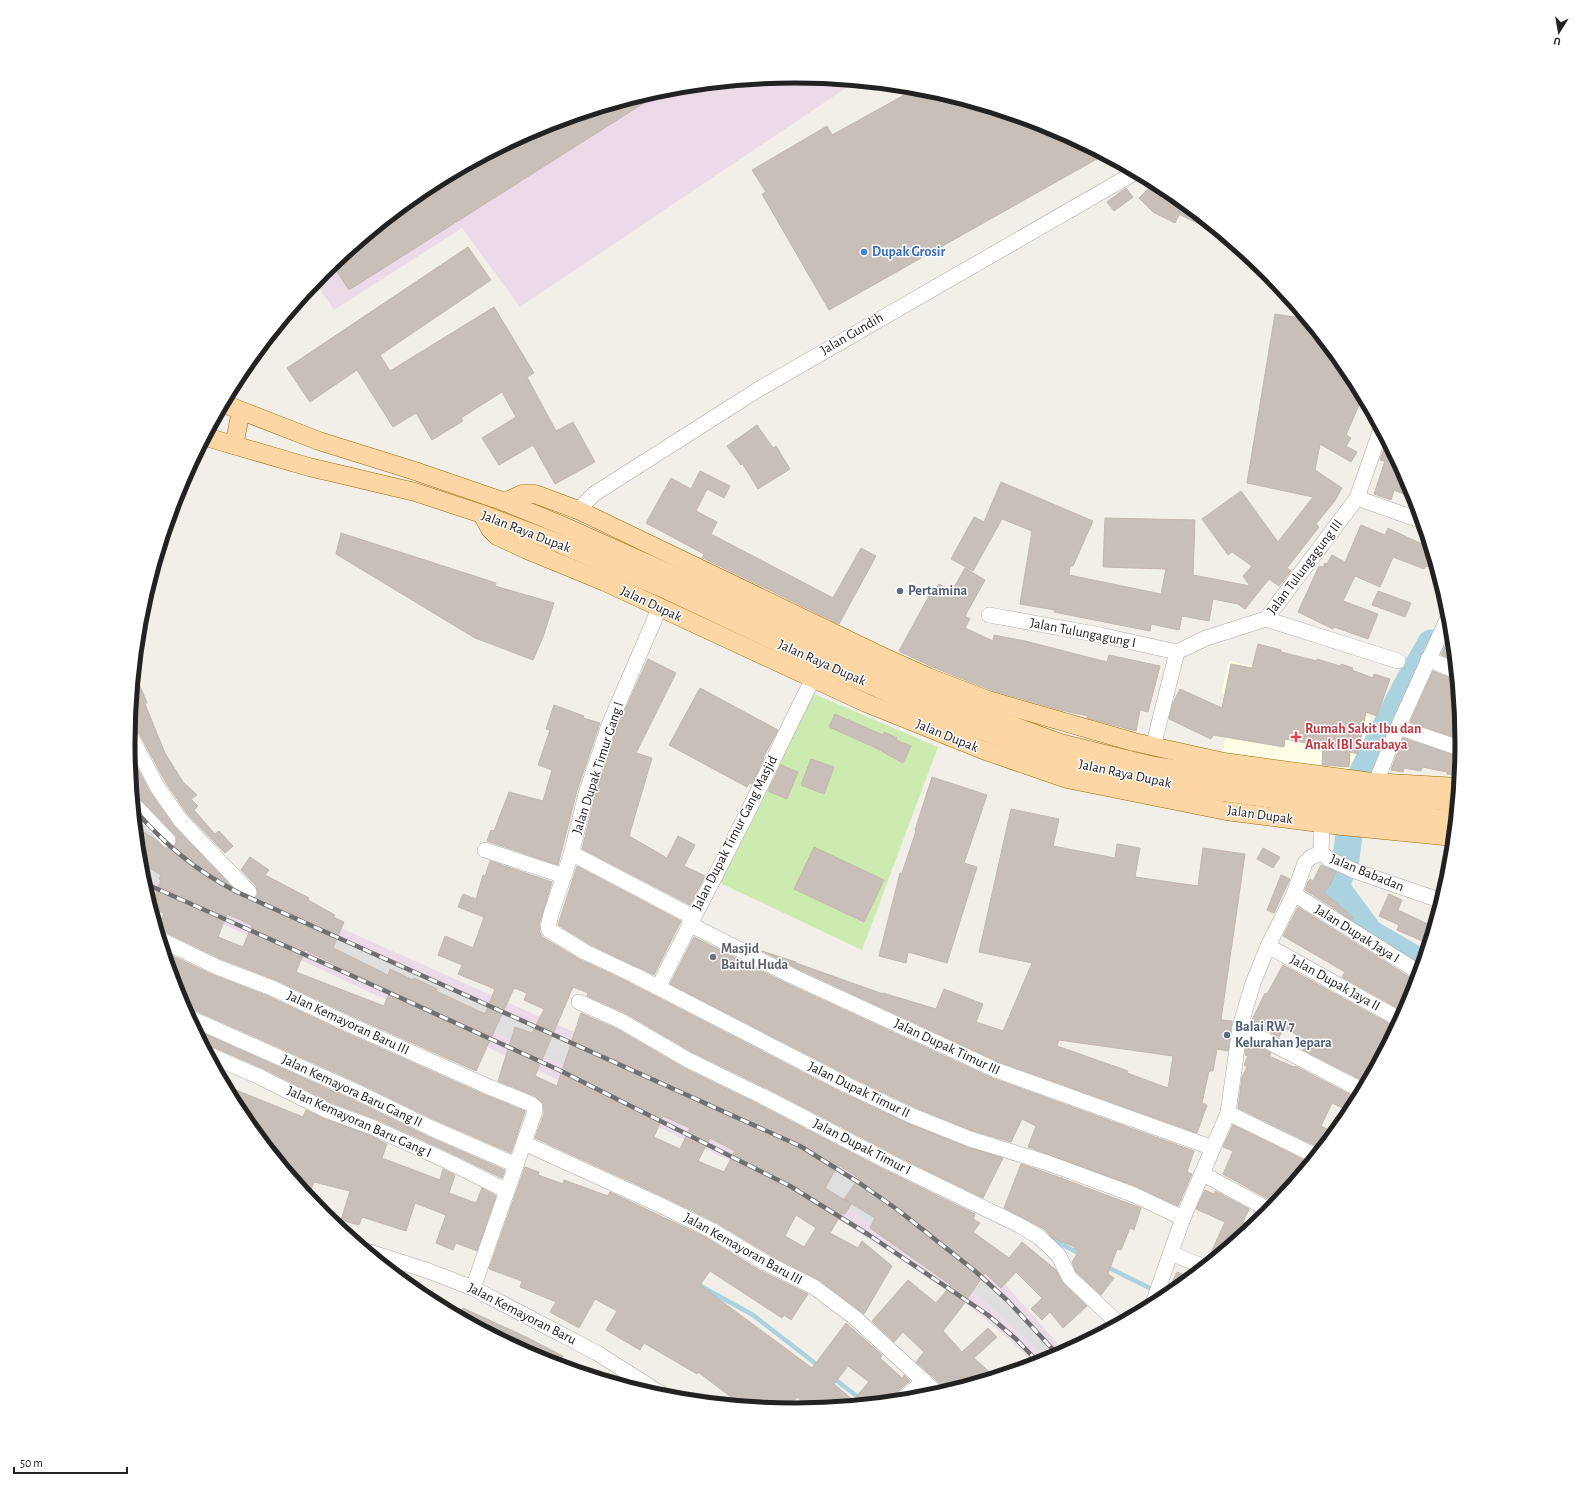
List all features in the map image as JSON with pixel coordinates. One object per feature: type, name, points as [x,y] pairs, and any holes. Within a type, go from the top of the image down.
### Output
[{"type":"main road","name":"Jalan Raya Dupak","points":[[228,406],[319,441],[415,471],[505,502],[753,604],[884,675],[941,699],[968,700],[1060,742],[1154,766],[1184,786]]},
{"type":"main road","points":[[234,445],[241,411]]},
{"type":"main road","name":"Jalan Raya Dupak","points":[[210,437],[309,466],[415,492],[482,514],[558,543],[668,591],[817,661],[928,709],[1055,758],[1149,782],[1184,786],[1357,800],[1453,802]]},
{"type":"main road","points":[[505,502],[522,494],[535,494],[578,510],[753,604]]},
{"type":"main road","name":"Jalan Dupak","points":[[482,514],[490,529],[497,536],[527,550],[605,582],[659,609],[866,703],[983,750],[1060,776],[1184,786],[1226,811],[1322,824],[1357,800],[1455,788]]},
{"type":"main road","name":"Jalan Dupak","points":[[968,700],[988,700],[1153,747],[1224,762],[1357,800],[1449,835]]},
{"type":"main road","name":"Jalan Raya Dupak","points":[[1357,800],[1451,819]]},
{"type":"street","name":"Jalan Gundih","points":[[578,510],[594,494],[759,389],[1132,175]]},
{"type":"street","name":"Jalan Tulungagung III","points":[[1177,652],[1206,638],[1266,619],[1357,498],[1379,434]]},
{"type":"street","points":[[1357,498],[1417,519]]},
{"type":"street","name":"Jalan Dupak Timur Gang I","points":[[549,930],[548,927],[551,914],[571,852],[586,794],[609,725],[659,609]]},
{"type":"street","name":"Jalan Tulungagung I","points":[[989,615],[1100,635],[1177,652]]},
{"type":"street","points":[[1266,619],[1398,661]]},
{"type":"street","points":[[1357,800],[1398,727],[1445,624]]},
{"type":"street","points":[[1153,747],[1177,652]]},
{"type":"street","points":[[1428,659],[1451,669]]},
{"type":"street","name":"Jalan Dupak Timur Gang Masjid","points":[[658,988],[691,920],[739,830],[789,724],[813,679]]},
{"type":"street","points":[[1398,727],[1456,747]]},
{"type":"street","points":[[135,744],[158,788],[181,821],[249,892]]},
{"type":"street","points":[[139,809],[168,840]]},
{"type":"street","name":"Jalan Babadan","points":[[1322,824],[1325,856],[1354,871],[1437,899]]},
{"type":"street","points":[[485,850],[564,876]]},
{"type":"street","name":"Jalan Dupak Timur III","points":[[571,852],[792,976],[996,1070],[1213,1148]]},
{"type":"street","points":[[1156,1297],[1183,1218],[1228,1113],[1240,1027],[1253,983],[1268,946],[1294,894],[1305,863],[1311,857],[1325,856]]},
{"type":"street","name":"Jalan Dupak Jaya I","points":[[1294,894],[1416,970]]},
{"type":"street","name":"Jalan Dupak Timur II","points":[[549,930],[585,952],[846,1085],[910,1115],[970,1139],[1048,1163],[1132,1194],[1183,1218]]},
{"type":"street","name":"Jalan Kemayoran Baru III","points":[[166,942],[217,967],[272,988],[488,1087],[531,1104],[535,1110],[524,1143],[673,1211],[711,1230],[766,1263],[814,1287],[854,1317],[933,1389]]},
{"type":"street","name":"Jalan Dupak Jaya II","points":[[1268,946],[1396,1017]]},
{"type":"street","name":"Jalan Dupak Timur I","points":[[579,1002],[621,1021],[688,1060],[762,1096],[891,1163],[1019,1225],[1039,1237],[1051,1248],[1059,1256],[1069,1277],[1116,1321]]},
{"type":"street","name":"Jalan Kemayora Baru Gang II","points":[[195,1019],[516,1165]]},
{"type":"street","points":[[1240,1027],[1359,1089]]},
{"type":"street","name":"Jalan Kemayoran Baru Gang I","points":[[214,1057],[260,1077],[328,1111],[372,1127],[447,1161],[507,1191]]},
{"type":"street","points":[[1228,1113],[1313,1154]]},
{"type":"street","points":[[473,1288],[524,1143]]},
{"type":"street","points":[[1203,1174],[1266,1208]]},
{"type":"street","points":[[1171,1253],[1201,1266]]},
{"type":"street","name":"Jalan Kemayoran Baru","points":[[377,1255],[426,1270],[473,1288],[597,1353],[651,1387]]},
{"type":"street","points":[[910,1393],[924,1381]]},
{"type":"shaded area","points":[[796,83],[850,85],[520,307],[462,228],[334,310],[318,287],[328,276],[393,219],[465,171],[503,151],[543,133],[583,118],[625,106],[667,96],[709,89],[752,84]]},
{"type":"shaded area","name":"Rumah Sakit Ibu dan Anak IBI Surabaya","points":[[1229,661],[1280,672],[1297,698],[1371,718],[1355,775],[1222,755],[1232,705],[1226,700],[1222,691]]},
{"type":"shaded area","points":[[137,796],[156,822],[215,867],[296,908],[760,1115],[841,1157],[998,1276],[1061,1348],[1054,1351],[988,1284],[900,1209],[857,1179],[811,1152],[755,1124],[249,897],[199,867],[153,828],[139,810]]},
{"type":"shaded area","points":[[139,810],[153,828],[293,918],[755,1124],[812,1152],[857,1179],[900,1209],[988,1284],[1054,1351],[1043,1356],[977,1295],[854,1213],[520,1044],[149,878]]},
{"type":"shaded area","points":[[149,878],[520,1044],[757,1156],[854,1213],[977,1295],[1043,1356],[1031,1360],[1008,1338],[967,1304],[844,1223],[750,1170],[258,940],[153,893]]},
{"type":"green space","points":[[812,693],[938,747],[862,950],[720,883]]},
{"type":"building","name":"Dupak Grosir","points":[[908,93],[966,106],[1008,118],[1048,133],[1100,157],[829,310],[762,194],[766,192],[752,170],[827,126],[832,135]]},
{"type":"building","points":[[648,101],[349,290],[335,269],[393,219],[465,171],[503,151],[543,133],[583,118]]},
{"type":"building","points":[[1150,187],[1163,200],[1165,196],[1207,227],[1181,215],[1179,215],[1175,223],[1153,212],[1139,198]]},
{"type":"building","points":[[1126,188],[1133,197],[1114,211],[1107,202]]},
{"type":"building","points":[[468,247],[491,280],[380,355],[390,371],[494,307],[534,373],[527,377],[556,431],[573,422],[595,462],[555,484],[533,445],[499,465],[482,438],[516,417],[502,392],[461,418],[463,421],[432,440],[416,413],[393,427],[357,370],[310,402],[287,368]]},
{"type":"building","points":[[1275,314],[1300,318],[1320,341],[1363,406],[1359,405],[1346,435],[1351,438],[1346,446],[1357,452],[1351,462],[1320,444],[1315,470],[1342,488],[1334,502],[1316,524],[1319,527],[1287,568],[1291,571],[1279,586],[1269,579],[1245,609],[1238,604],[1213,599],[1209,621],[1182,616],[1179,630],[1151,624],[1150,631],[1054,612],[1055,610],[1020,604],[1032,531],[1002,519],[973,571],[951,559],[974,517],[984,522],[1001,482],[1093,521],[1073,566],[1070,566],[1069,575],[1161,594],[1166,569],[1103,567],[1105,518],[1195,520],[1193,575],[1250,586],[1243,576],[1252,566],[1232,552],[1228,555],[1202,519],[1241,491],[1278,542],[1313,497],[1247,483]]},
{"type":"building","points":[[757,425],[773,448],[776,446],[790,469],[758,489],[742,463],[741,465],[727,446]]},
{"type":"building","points":[[1385,445],[1408,496],[1394,490],[1391,500],[1374,494],[1385,461],[1380,460]]},
{"type":"building","points":[[700,471],[730,486],[724,498],[707,489],[696,511],[717,522],[711,534],[833,598],[861,548],[876,556],[839,624],[702,558],[704,554],[646,523],[671,478],[691,489]]},
{"type":"building","points":[[1361,525],[1385,535],[1388,528],[1425,546],[1432,568],[1426,566],[1424,569],[1393,557],[1380,587],[1355,576],[1343,601],[1378,614],[1368,639],[1334,627],[1333,629],[1298,612],[1319,566],[1323,567],[1325,563],[1327,564],[1332,555],[1345,562]]},
{"type":"building","points":[[341,533],[496,583],[495,586],[554,603],[543,637],[533,660],[475,638],[336,554]]},
{"type":"building","points":[[965,568],[985,580],[965,616],[970,619],[965,628],[993,641],[994,635],[1025,641],[1107,662],[1109,655],[1160,666],[1148,712],[1140,710],[1136,731],[1087,718],[1088,716],[1060,710],[991,690],[932,667],[899,651],[929,596],[931,597],[939,584],[952,591]]},
{"type":"building","points":[[1378,591],[1411,603],[1405,617],[1372,605]]},
{"type":"building","points":[[1447,641],[1450,659],[1441,655]]},
{"type":"building","points":[[1258,644],[1281,650],[1281,652],[1317,661],[1317,659],[1340,666],[1341,664],[1373,678],[1374,674],[1390,679],[1377,716],[1366,712],[1358,754],[1350,752],[1349,767],[1322,765],[1322,746],[1285,739],[1284,747],[1213,735],[1211,739],[1169,719],[1173,703],[1180,689],[1222,708],[1231,664],[1252,668]]},
{"type":"building","points":[[648,659],[676,673],[636,753],[652,758],[629,836],[667,858],[678,836],[695,845],[684,866],[705,876],[690,905],[582,849],[595,796],[617,728]]},
{"type":"building","points":[[1433,671],[1452,678],[1455,700],[1456,738],[1410,722]]},
{"type":"building","points":[[138,682],[147,703],[145,704],[165,753],[183,782],[197,795],[191,799],[198,806],[194,810],[215,834],[219,831],[233,846],[225,853],[188,815],[166,783],[135,728],[136,700]]},
{"type":"building","points":[[700,688],[778,730],[763,758],[752,784],[749,783],[747,787],[669,745]]},
{"type":"building","points":[[554,705],[584,716],[583,718],[600,723],[577,791],[558,865],[487,841],[491,830],[494,831],[509,792],[543,801],[552,770],[538,765],[550,730],[546,729]]},
{"type":"building","points":[[835,714],[883,735],[884,732],[897,738],[896,740],[911,746],[903,763],[876,748],[829,727]]},
{"type":"building","points":[[1403,738],[1456,756],[1455,775],[1422,767],[1421,771],[1404,768],[1403,772],[1391,770]]},
{"type":"building","points":[[811,759],[834,767],[824,794],[801,785]]},
{"type":"building","points":[[135,764],[150,792],[174,826],[247,901],[252,901],[258,894],[256,886],[241,870],[250,857],[269,870],[265,875],[309,898],[308,900],[335,915],[333,917],[344,922],[333,948],[388,975],[390,969],[413,980],[414,978],[437,989],[436,991],[485,1014],[495,989],[458,974],[462,965],[438,955],[445,936],[473,948],[484,917],[458,907],[463,894],[476,899],[483,875],[485,876],[490,861],[552,882],[539,925],[540,933],[544,938],[581,960],[630,983],[843,1093],[907,1123],[967,1147],[1003,1158],[983,1198],[692,1052],[625,1013],[587,996],[588,993],[573,987],[535,1076],[557,1086],[581,1013],[617,1029],[684,1068],[975,1214],[973,1219],[980,1223],[973,1232],[1009,1258],[1022,1242],[1056,1270],[1063,1283],[1087,1306],[1063,1328],[1050,1312],[1042,1320],[1031,1309],[1042,1298],[1016,1272],[1001,1288],[985,1273],[943,1331],[962,1352],[988,1328],[997,1337],[974,1358],[991,1374],[943,1386],[916,1362],[924,1352],[903,1332],[894,1342],[872,1321],[908,1280],[936,1303],[951,1285],[870,1228],[875,1218],[844,1199],[859,1178],[838,1165],[825,1188],[851,1204],[845,1214],[842,1213],[830,1233],[858,1248],[862,1241],[892,1266],[864,1314],[819,1280],[770,1255],[715,1222],[535,1138],[544,1114],[543,1103],[535,1096],[498,1081],[515,1027],[532,1033],[544,1009],[524,1000],[527,993],[514,988],[476,1071],[352,1016],[276,980],[221,959],[163,932],[160,921],[164,913],[157,911],[154,898],[161,880],[159,879],[161,875],[147,866],[141,830],[166,849],[174,847],[177,838],[137,797]],"holes":[[[227,914],[252,925],[243,947],[218,937]],[[305,950],[390,991],[384,1006],[296,972]],[[663,1116],[690,1128],[680,1149],[654,1137]],[[710,1138],[735,1151],[724,1172],[698,1161]],[[796,1215],[816,1228],[804,1247],[785,1236]]]},
{"type":"building","points":[[781,765],[798,772],[787,799],[768,791]]},
{"type":"building","points":[[932,777],[987,795],[964,863],[977,867],[947,963],[908,952],[906,963],[879,956],[900,873],[902,873],[916,831],[915,830]]},
{"type":"building","points":[[1011,809],[1059,819],[1053,846],[1115,858],[1117,844],[1140,848],[1135,877],[1198,886],[1203,848],[1245,854],[1221,1020],[1232,1021],[1228,1051],[1217,1049],[1213,1071],[1209,1071],[1202,1103],[1207,1105],[1197,1133],[999,1062],[762,951],[883,994],[936,1009],[944,989],[983,1004],[976,1022],[1003,1031],[1032,963],[979,952]],"holes":[[[1059,1040],[1173,1056],[1168,1088],[1127,1073],[1128,1071],[1057,1046]]]},
{"type":"building","points":[[814,847],[884,880],[864,922],[794,889]]},
{"type":"building","points":[[1263,848],[1280,857],[1273,868],[1257,859]]},
{"type":"building","points":[[1321,865],[1336,872],[1330,885],[1324,892],[1353,918],[1351,919],[1305,890],[1310,879],[1313,881]]},
{"type":"building","points":[[577,866],[681,921],[654,975],[589,944],[558,925]]},
{"type":"building","points":[[1281,875],[1290,879],[1274,913],[1267,910]]},
{"type":"building","points":[[1389,894],[1402,900],[1398,910],[1430,925],[1425,942],[1397,930],[1399,925],[1379,916]]},
{"type":"building","points":[[1298,907],[1412,979],[1400,1009],[1342,977],[1345,972],[1283,936]]},
{"type":"building","points":[[694,937],[788,984],[992,1078],[1194,1151],[1187,1172],[1192,1174],[1178,1206],[1135,1186],[1028,1147],[1036,1126],[1022,1119],[1011,1142],[973,1131],[914,1107],[851,1077],[670,984]]},
{"type":"building","points":[[170,955],[213,975],[268,996],[344,1032],[485,1095],[525,1111],[511,1153],[435,1120],[361,1084],[192,1009],[185,996]]},
{"type":"building","points":[[1283,965],[1393,1026],[1363,1081],[1303,1050],[1308,1041],[1284,1028],[1279,1037],[1251,1022],[1265,993],[1267,994]]},
{"type":"building","points":[[201,1032],[353,1100],[427,1136],[505,1170],[502,1178],[376,1119],[332,1103],[264,1069],[213,1047],[209,1047]]},
{"type":"building","points":[[1247,1041],[1271,1053],[1269,1056],[1294,1067],[1295,1066],[1354,1096],[1345,1109],[1332,1103],[1321,1126],[1331,1131],[1319,1147],[1238,1108],[1242,1077],[1247,1067],[1244,1065],[1248,1056],[1245,1055]]},
{"type":"building","points":[[232,1089],[303,1117],[306,1110],[325,1119],[369,1135],[387,1144],[382,1158],[440,1180],[443,1169],[455,1175],[449,1193],[476,1203],[482,1188],[496,1196],[477,1251],[456,1243],[453,1250],[436,1243],[446,1215],[415,1203],[406,1231],[362,1217],[359,1225],[341,1220],[350,1191],[314,1182],[310,1191],[271,1146]]},
{"type":"building","points":[[1233,1125],[1307,1161],[1272,1201],[1223,1174],[1233,1151],[1223,1147]]},
{"type":"building","points":[[1021,1164],[1141,1208],[1134,1230],[1130,1228],[1121,1250],[1117,1249],[1108,1274],[1114,1278],[1101,1295],[1076,1272],[1072,1262],[1079,1251],[1074,1249],[1075,1247],[1053,1238],[1044,1229],[1004,1208]]},
{"type":"building","points":[[525,1167],[539,1172],[538,1175],[563,1184],[564,1180],[608,1196],[610,1192],[707,1238],[761,1271],[808,1294],[791,1320],[784,1315],[782,1318],[710,1271],[700,1285],[812,1368],[846,1323],[882,1355],[880,1358],[902,1378],[904,1375],[910,1381],[896,1393],[895,1396],[882,1398],[839,1403],[805,1404],[797,1397],[792,1404],[737,1401],[698,1372],[697,1374],[644,1343],[640,1350],[606,1330],[617,1311],[595,1299],[579,1328],[550,1312],[556,1302],[520,1287],[522,1281],[489,1269]],"holes":[[[848,1366],[869,1382],[853,1400],[834,1384]]]},
{"type":"building","points":[[1205,1190],[1214,1194],[1215,1191],[1249,1209],[1243,1222],[1248,1225],[1208,1259],[1225,1222],[1196,1209]]},
{"type":"building","points":[[1177,1272],[1186,1276],[1170,1288]]},
{"type":"building","points":[[463,1308],[563,1356],[560,1361],[543,1354],[503,1336],[460,1313]]},
{"type":"waterway","points":[[1419,962],[1370,933],[1336,887],[1346,858],[1355,787],[1407,685],[1431,643]]},
{"type":"waterway","points":[[1048,1237],[1082,1255]]},
{"type":"waterway","points":[[1105,1266],[1161,1294]]},
{"type":"waterway","points":[[697,1284],[753,1315],[820,1367]]},
{"type":"waterway","points":[[832,1377],[862,1400]]},
{"type":"railway","points":[[139,815],[157,834],[182,856],[195,866],[237,892],[800,1146],[858,1182],[898,1210],[975,1271],[1008,1301],[1054,1351]]},
{"type":"railway","points":[[151,886],[561,1071],[790,1186],[869,1235],[988,1315],[1016,1339],[1035,1359]]},
{"type":"place","name":"Dupak Grosir","points":[[864,252]]},
{"type":"place","name":"Pertamina","points":[[900,591]]},
{"type":"place","name":"Rumah Sakit Ibu dan Anak IBI Surabaya","points":[[1296,737]]},
{"type":"place","name":"Masjid Baitul Huda","points":[[713,957]]},
{"type":"place","name":"Balai RW 7 Kelurahan Jepara","points":[[1227,1035]]}]
